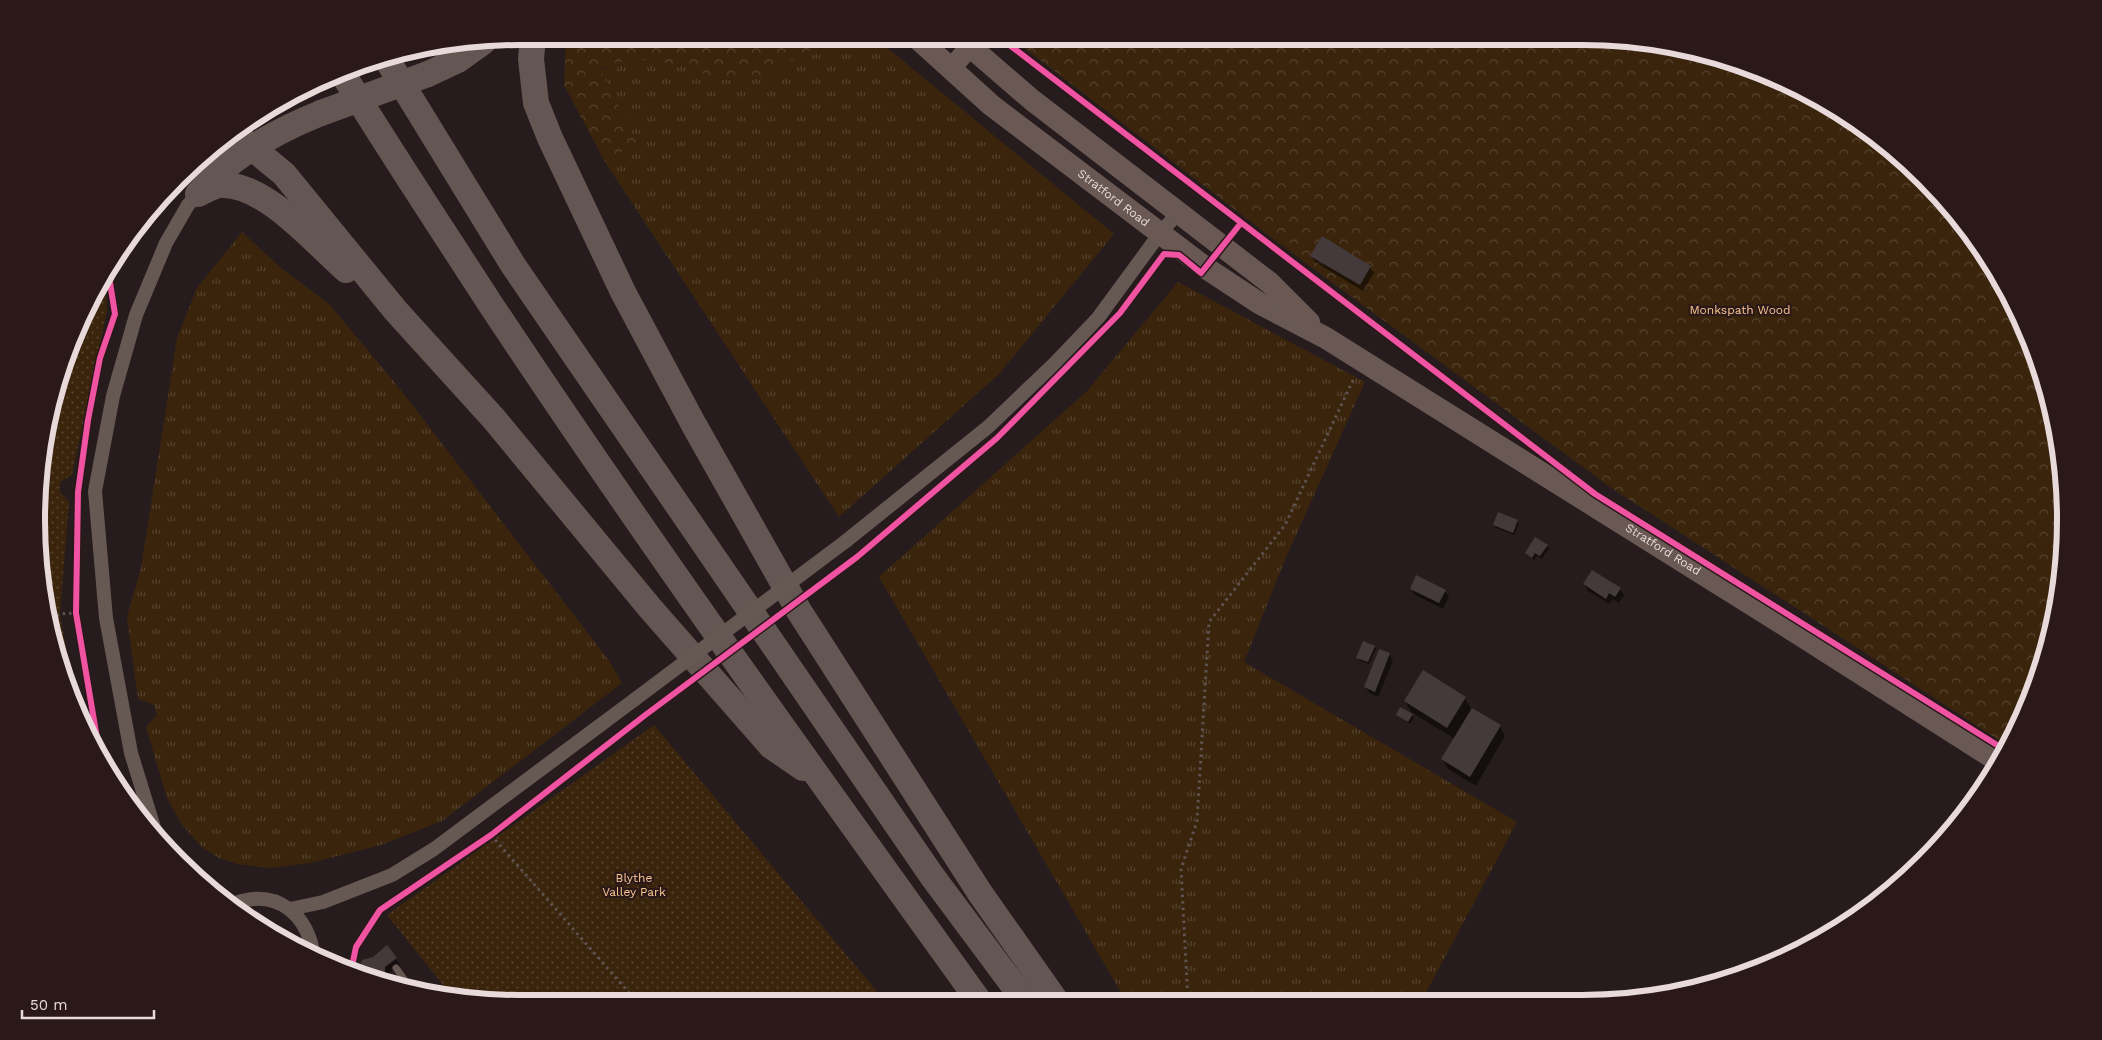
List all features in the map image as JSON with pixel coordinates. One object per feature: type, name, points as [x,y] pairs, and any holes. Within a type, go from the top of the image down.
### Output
[{"type":"highway","points":[[532,45],[531,59],[536,103],[550,138],[623,292],[694,425],[799,611],[980,893],[1052,995]]},
{"type":"highway","points":[[198,194],[227,165],[243,140],[428,74],[458,60],[475,47]]},
{"type":"highway","points":[[389,63],[518,273],[932,876],[1021,995]]},
{"type":"highway","points":[[345,78],[386,146],[563,414],[820,780],[975,995]]},
{"type":"highway","points":[[243,140],[284,174],[396,311],[494,420],[650,608],[772,746],[820,780]]},
{"type":"highway","points":[[198,194],[218,185],[246,188],[276,208],[396,311]]},
{"type":"main road","name":"Stratford Road","points":[[925,45],[991,105],[1074,170],[1161,232],[1206,268],[1251,298],[1326,338],[1790,628],[1993,758]]},
{"type":"main road","name":"Stratford Road","points":[[974,45],[1032,100],[1270,283],[1326,338]]},
{"type":"street","points":[[951,68],[966,45]]},
{"type":"street","points":[[151,819],[131,753],[106,618],[95,491],[113,396],[136,315],[166,242],[188,205],[198,194]]},
{"type":"street","points":[[290,910],[323,902],[392,875],[434,849],[846,541],[988,428],[1054,364],[1098,318],[1161,232],[1179,212]]},
{"type":"street","points":[[238,902],[245,899],[261,899],[276,902],[290,910],[303,922],[311,938],[312,947]]},
{"type":"lane","points":[[396,968],[405,981]]},
{"type":"path","points":[[1188,995],[1181,869],[1197,821],[1210,622],[1285,525],[1362,362]]},
{"type":"path","points":[[55,617],[60,614],[76,613]]},
{"type":"path","points":[[483,840],[498,829]]},
{"type":"path","points":[[491,835],[631,995]]},
{"type":"green space","points":[[566,45],[852,45],[808,51],[763,78],[716,80],[683,65],[643,60],[617,62],[600,69],[637,142],[605,162],[564,85]]},
{"type":"green space","points":[[884,45],[1114,234],[999,374],[839,517],[605,162],[637,142],[600,70],[617,62],[643,60],[683,65],[716,80],[763,78],[808,51],[850,46]]},
{"type":"green space","name":"Monkspath Wood","points":[[1020,45],[1582,45],[1644,49],[1675,54],[1735,70],[1792,94],[1846,125],[1871,143],[1918,184],[1959,231],[1977,256],[2008,310],[2021,338],[2041,397],[2048,427],[2056,489],[2056,551],[2053,582],[2048,613],[2032,673],[2021,702],[2002,742],[1610,487],[1276,241]]},
{"type":"green space","points":[[242,232],[281,268],[330,305],[400,389],[610,662],[622,683],[442,821],[381,845],[310,863],[271,868],[237,864],[219,858],[202,847],[182,825],[167,798],[146,727],[157,715],[154,705],[138,699],[127,617],[141,568],[177,338],[197,288]]},
{"type":"green space","points":[[1178,282],[1365,382],[1287,555],[1244,662],[1517,822],[1425,995],[1123,995],[879,577],[1087,391]]},
{"type":"green space","points":[[105,290],[107,311],[72,475],[60,482],[60,492],[69,501],[60,614],[71,675],[61,643],[49,582],[45,520],[46,489],[54,427],[61,397],[81,338]]},
{"type":"green space","name":"Blythe Valley Park","points":[[654,725],[880,995],[520,995],[447,989],[387,915]]},
{"type":"building","points":[[1322,236],[1371,266],[1360,285],[1310,256]]},
{"type":"building","points":[[1498,512],[1518,520],[1513,533],[1493,525]]},
{"type":"building","points":[[1535,537],[1548,545],[1540,556],[1535,553],[1532,558],[1525,553]]},
{"type":"building","points":[[1592,570],[1621,588],[1615,597],[1609,593],[1606,599],[1583,584]]},
{"type":"building","points":[[1416,575],[1446,590],[1439,603],[1410,589]]},
{"type":"building","points":[[1363,641],[1375,646],[1368,662],[1356,658]]},
{"type":"building","points":[[1379,649],[1390,653],[1375,692],[1364,687]]},
{"type":"building","points":[[1423,670],[1466,697],[1447,728],[1404,701]]},
{"type":"building","points":[[1400,707],[1413,714],[1408,722],[1396,715]]},
{"type":"building","points":[[1472,708],[1501,725],[1470,777],[1441,759]]},
{"type":"building","points":[[387,945],[397,958],[385,967],[385,976],[359,967],[362,960],[373,957]]},
{"type":"cycle path","points":[[1009,45],[1595,494],[1999,746]]},
{"type":"cycle path","points":[[352,964],[356,947],[380,910],[491,835],[644,716],[857,557],[997,438],[1120,313],[1164,254],[1179,255],[1201,273],[1241,223]]},
{"type":"cycle path","points":[[96,734],[76,613],[78,492],[88,420],[100,358],[115,314],[110,281]]}]
